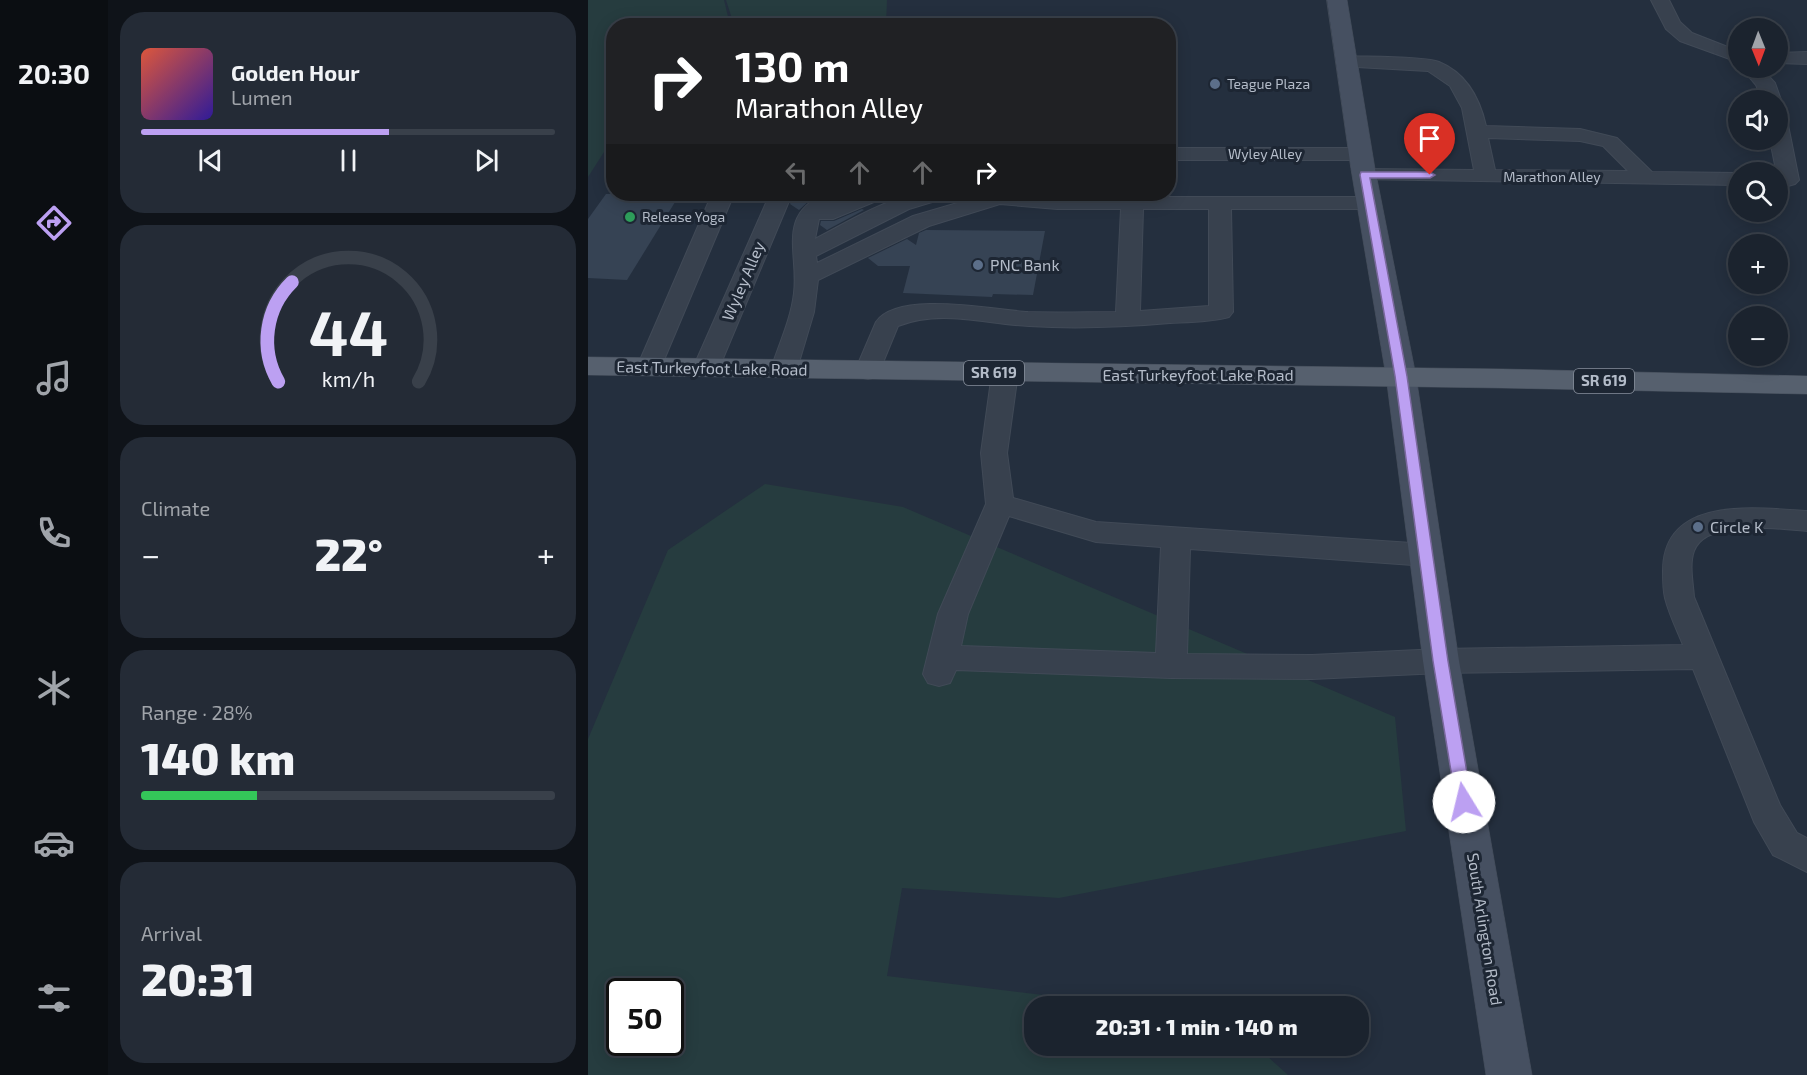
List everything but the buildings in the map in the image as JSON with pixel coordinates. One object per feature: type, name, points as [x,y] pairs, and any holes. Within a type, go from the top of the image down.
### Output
[{"type":"main road","name":"South Arlington Road","points":[[1337,0],[1365,177],[1401,376],[1441,661],[1509,1075]]},
{"type":"main road","name":"East Turkeyfoot Lake Road","points":[[588,366],[1005,373],[1401,376],[1807,385]]},
{"type":"lane","points":[[1660,0],[1672,24],[1686,37],[1728,53]]},
{"type":"lane","points":[[1788,58],[1807,58]]},
{"type":"lane","points":[[1346,62],[1433,66],[1458,83],[1472,108],[1486,176]]},
{"type":"lane","points":[[1477,132],[1580,135],[1610,142],[1645,177]]},
{"type":"lane","points":[[1784,150],[1791,180]]},
{"type":"lane","name":"Wyley Alley","points":[[1176,155],[1365,177]]},
{"type":"lane","points":[[1033,201],[1220,204],[1365,177]]},
{"type":"lane","name":"Marathon Alley","points":[[1365,177],[1728,179]]},
{"type":"lane","points":[[649,367],[720,201]]},
{"type":"lane","name":"Wyley Alley","points":[[706,368],[778,201]]},
{"type":"lane","points":[[784,369],[806,294],[804,252],[813,210],[825,201]]},
{"type":"lane","points":[[804,252],[865,201]]},
{"type":"lane","points":[[804,252],[883,201]]},
{"type":"lane","points":[[804,252],[911,201]]},
{"type":"lane","points":[[804,252],[946,201]]},
{"type":"lane","points":[[804,252],[986,201]]},
{"type":"lane","points":[[1128,319],[1132,203]]},
{"type":"lane","points":[[868,371],[888,322],[905,314],[925,310],[966,310],[1016,318],[1128,319],[1221,312],[1220,204]]},
{"type":"lane","points":[[1005,373],[994,453],[1000,504],[953,614],[940,666],[1312,667],[1441,661],[1704,657]]},
{"type":"lane","points":[[1000,504],[1096,532],[1427,555]]},
{"type":"lane","points":[[1807,521],[1720,519],[1703,524],[1690,534],[1681,547],[1678,561],[1680,597],[1766,813],[1785,844],[1807,856]]},
{"type":"lane","points":[[1171,666],[1176,537]]},
{"type":"green space","points":[[588,0],[724,0],[728,18],[606,18],[606,149],[588,177]]},
{"type":"green space","points":[[726,0],[887,0],[886,18],[732,18]]},
{"type":"green space","points":[[765,484],[903,507],[1395,717],[1406,831],[1059,898],[902,888],[887,976],[1052,996],[1024,996],[1024,1056],[1267,1056],[1288,1075],[588,1075],[588,739],[668,550]]},
{"type":"place","name":"Teague Plaza","points":[[1215,84]]},
{"type":"place","name":"Release Yoga","points":[[630,217]]},
{"type":"place","name":"PNC Bank","points":[[978,265]]},
{"type":"place","name":"Circle K","points":[[1698,527]]},
{"type":"route","points":[[1430,175],[1365,175],[1401,376],[1441,661],[1464,802]]}]
